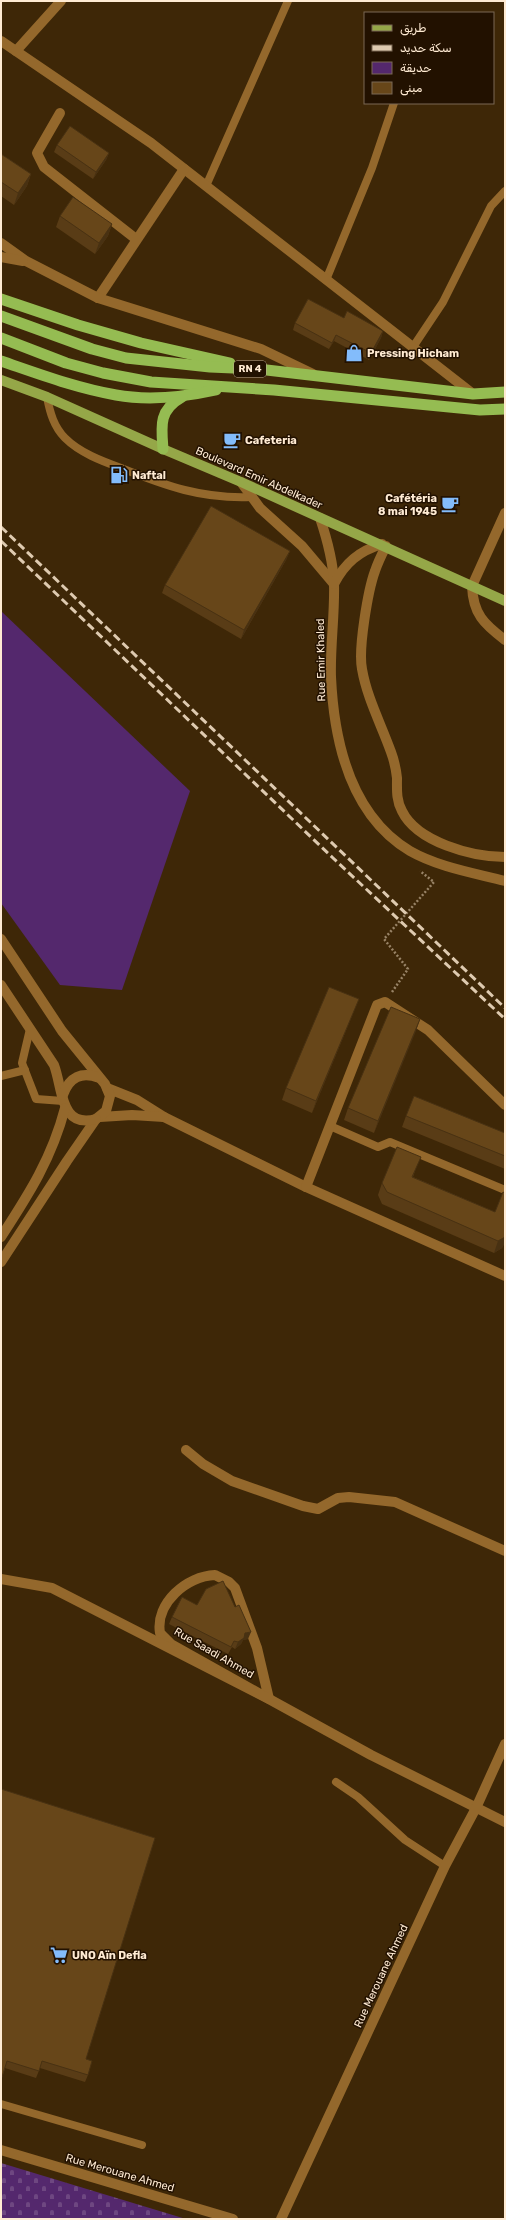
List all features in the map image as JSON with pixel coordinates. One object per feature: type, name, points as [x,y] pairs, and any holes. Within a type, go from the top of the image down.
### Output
[{"type":"highway","name":"RN 4","points":[[1,298],[78,325],[141,343],[258,369]]},
{"type":"highway","name":"RN 4","points":[[1,316],[92,349],[126,358],[197,366],[258,369],[473,394],[505,392]]},
{"type":"highway","name":"RN 4","points":[[1,338],[66,363],[103,373],[150,382],[232,387],[480,410],[505,408]]},
{"type":"highway","name":"RN 4","points":[[1,361],[61,382],[117,396],[183,397],[232,387]]},
{"type":"highway","points":[[163,450],[161,425],[164,413],[170,404],[183,397]]},
{"type":"main road","name":"Boulevard Emir Abdelkader","points":[[1,380],[47,397],[163,450],[241,482],[384,545],[505,601]]},
{"type":"street","points":[[16,51],[61,1]]},
{"type":"street","points":[[1,41],[151,143],[473,394]]},
{"type":"street","points":[[60,113],[37,153],[44,167],[136,239]]},
{"type":"street","points":[[98,298],[184,169]]},
{"type":"street","points":[[1,243],[26,262],[98,298],[261,349],[319,376]]},
{"type":"street","points":[[1,257],[26,262]]},
{"type":"street","points":[[241,482],[251,498],[302,546],[334,584],[348,562],[370,548],[384,545]]},
{"type":"street","points":[[505,513],[472,586],[473,599],[478,616],[505,640]]},
{"type":"street","name":"Rue Emir Khaled","points":[[320,518],[329,550],[334,584],[331,677],[334,711],[340,748],[360,799],[373,820],[411,851],[439,863],[505,881]]},
{"type":"street","points":[[384,545],[372,584],[362,641],[361,668],[369,698],[393,758],[397,776],[397,794],[402,811],[413,826],[432,840],[474,853],[505,857]]},
{"type":"street","points":[[1,939],[62,1031],[107,1088],[137,1100],[164,1117],[306,1187],[505,1276]]},
{"type":"street","points":[[1,985],[54,1065],[64,1101],[70,1116],[87,1122],[98,1118],[132,1115],[164,1117]]},
{"type":"street","points":[[306,1187],[377,1005],[385,1002],[428,1030],[505,1105]]},
{"type":"street","points":[[1,1237],[42,1172],[59,1130],[64,1101],[70,1081],[84,1074],[99,1078]]},
{"type":"street","points":[[1,1262],[109,1104],[107,1088]]},
{"type":"street","points":[[186,1450],[203,1464],[232,1481],[303,1506],[318,1509],[338,1498],[350,1497],[395,1502],[505,1551]]},
{"type":"street","name":"Rue Saadi Ahmed","points":[[269,1699],[257,1648],[235,1588],[229,1582],[215,1576],[199,1578],[183,1587],[176,1593],[164,1609],[160,1620],[160,1633],[172,1644],[269,1699],[371,1755],[505,1822]]},
{"type":"street","points":[[1,1579],[52,1588],[269,1699]]},
{"type":"street","name":"Rue Merouane Ahmed","points":[[281,2219],[445,1866],[476,1808],[505,1744]]},
{"type":"street","name":"Rue Merouane Ahmed","points":[[1,2150],[233,2219]]},
{"type":"lane","points":[[206,186],[288,1]]},
{"type":"lane","points":[[326,280],[372,168],[394,104]]},
{"type":"lane","points":[[413,347],[443,302],[491,206],[505,191]]},
{"type":"lane","points":[[47,397],[52,419],[58,429],[74,446],[83,452],[108,463],[184,491],[217,497],[251,498]]},
{"type":"lane","points":[[30,1029],[22,1063],[36,1098],[64,1101]]},
{"type":"lane","points":[[1,1076],[25,1070]]},
{"type":"lane","points":[[330,1126],[378,1147],[390,1142],[505,1190]]},
{"type":"lane","points":[[336,1782],[358,1797],[405,1840],[445,1866]]},
{"type":"lane","points":[[1,2104],[142,2145]]},
{"type":"path","points":[[385,1002],[408,969],[384,940],[434,882],[420,870]]},
{"type":"green space","points":[[1,611],[190,791],[122,990],[60,985],[1,903]]},
{"type":"green space","points":[[1,2163],[186,2219],[1,2219]]},
{"type":"building","points":[[70,126],[109,153],[96,172],[57,145]]},
{"type":"building","points":[[1,154],[31,174],[18,193],[1,182]]},
{"type":"building","points":[[73,197],[112,224],[99,243],[60,216]]},
{"type":"building","points":[[308,299],[344,318],[347,311],[383,331],[371,353],[336,335],[332,343],[295,323]]},
{"type":"building","points":[[211,506],[290,551],[244,630],[165,585]]},
{"type":"building","points":[[329,987],[359,999],[316,1101],[286,1088]]},
{"type":"building","points":[[391,1007],[420,1019],[378,1121],[348,1108]]},
{"type":"building","points":[[414,1096],[505,1133],[505,1156],[406,1116]]},
{"type":"building","points":[[397,1147],[421,1157],[412,1177],[495,1212],[503,1192],[505,1193],[505,1237],[498,1241],[387,1192],[382,1183]]},
{"type":"building","points":[[223,1581],[235,1607],[239,1605],[251,1632],[245,1633],[244,1638],[238,1642],[234,1641],[231,1647],[172,1617],[182,1597],[197,1605],[206,1589]]},
{"type":"building","name":"UNO Aïn Defla","points":[[1,1789],[155,1838],[86,2059],[92,2061],[88,2075],[42,2061],[39,2071],[7,2061],[1,2080]]},
{"type":"railway","points":[[1,527],[505,1008]]},
{"type":"railway","points":[[1,541],[333,858],[505,1019]]},
{"type":"place","name":"Pressing Hicham","points":[[354,353]]},
{"type":"place","name":"Cafeteria","points":[[232,440]]},
{"type":"place","name":"Naftal","points":[[119,475]]},
{"type":"place","name":"Cafétéria 8 mai 1945","points":[[450,504]]},
{"type":"place","name":"UNO Aïn Defla","points":[[59,1955]]}]
